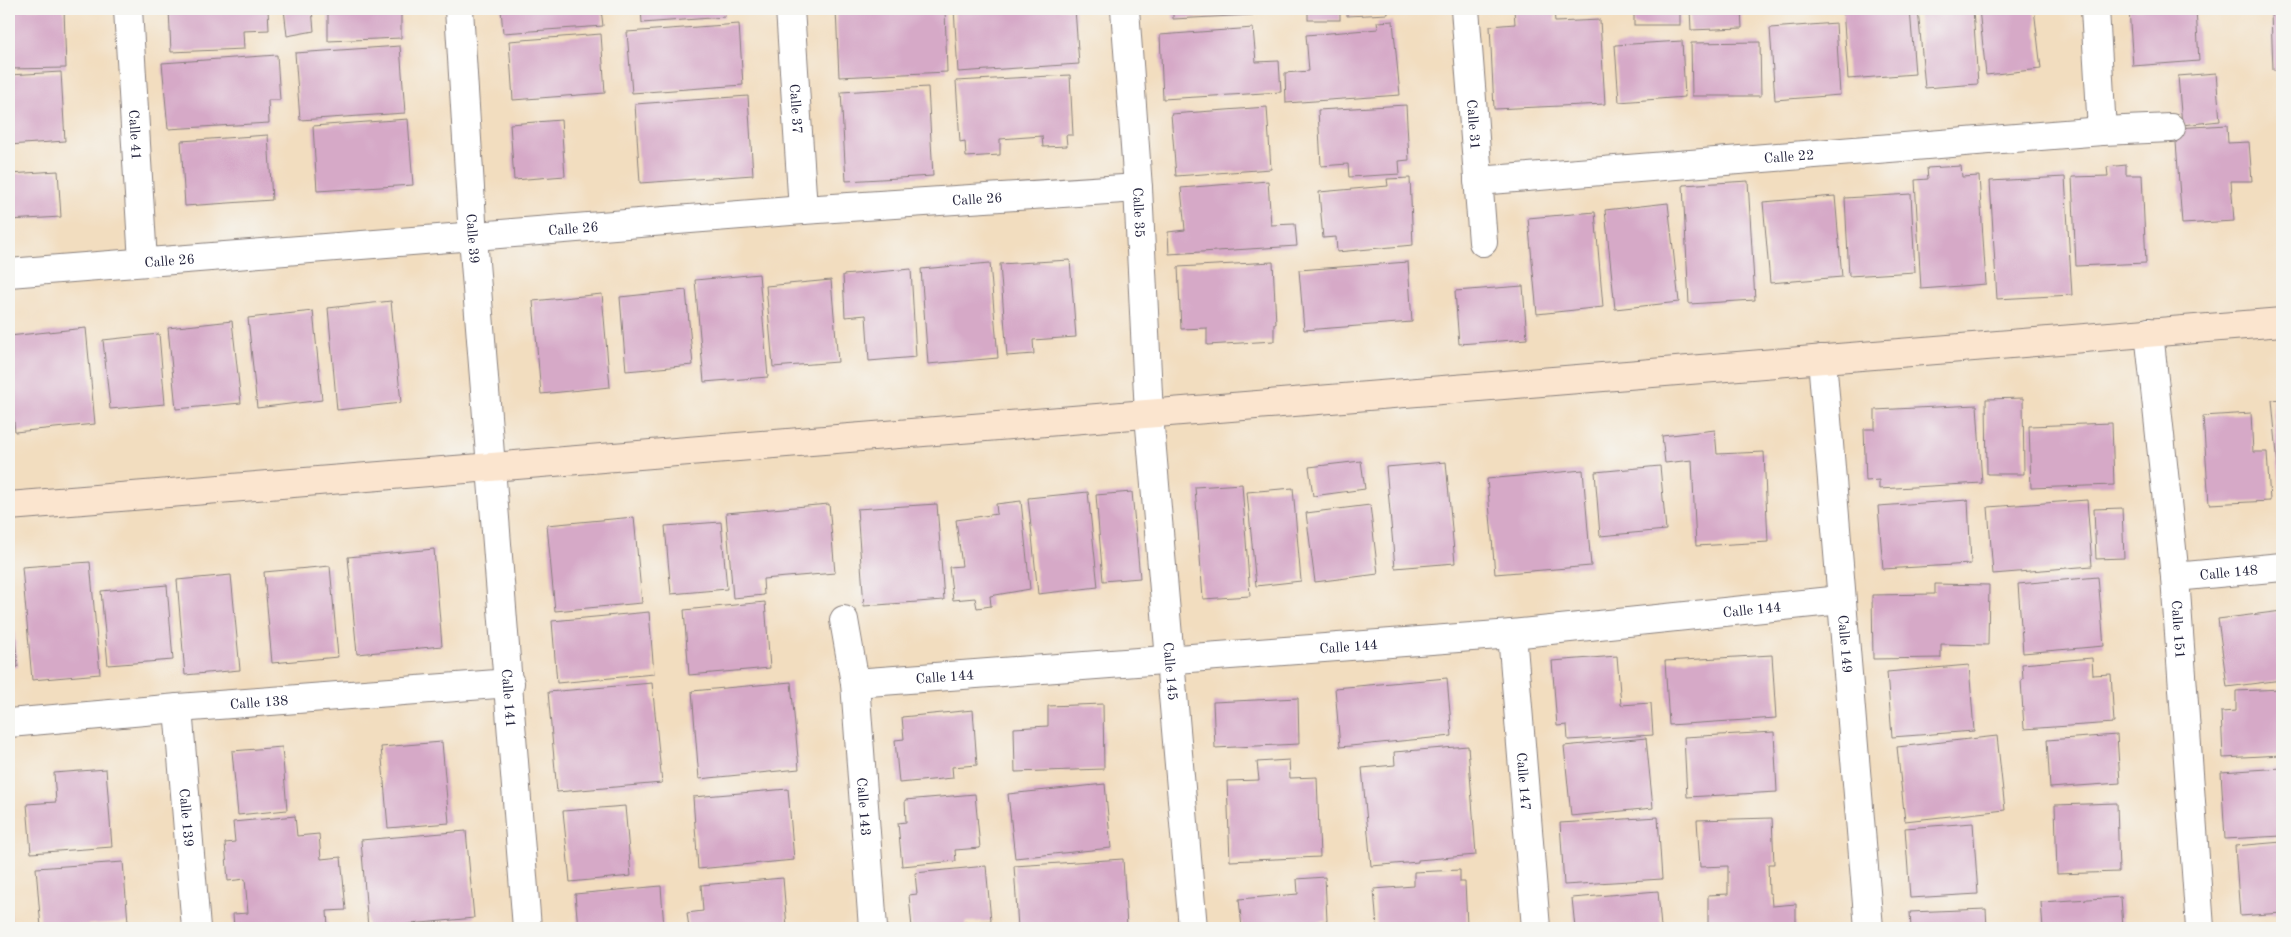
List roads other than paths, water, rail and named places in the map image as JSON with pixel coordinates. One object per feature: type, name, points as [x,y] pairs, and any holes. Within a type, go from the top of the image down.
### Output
[{"type":"street","name":"Calle 41","points":[[128,9],[143,262]]},
{"type":"street","name":"Calle 39","points":[[459,9],[473,237],[492,468]]},
{"type":"street","name":"Calle 37","points":[[790,9],[803,210]]},
{"type":"street","name":"Calle 35","points":[[1125,9],[1138,188],[1149,415]]},
{"type":"street","name":"Calle 31","points":[[1465,9],[1483,242]]},
{"type":"street","points":[[2095,9],[2102,131]]},
{"type":"street","name":"Calle 22","points":[[1478,181],[2102,131],[2171,128]]},
{"type":"street","name":"Calle 26","points":[[9,273],[803,210],[1138,188]]},
{"type":"street","points":[[9,506],[2282,322]]},
{"type":"street","name":"Calle 151","points":[[2149,332],[2175,577],[2200,928]]},
{"type":"street","name":"Calle 149","points":[[1822,360],[1869,928]]},
{"type":"street","name":"Calle 145","points":[[1149,415],[1193,928]]},
{"type":"street","name":"Calle 141","points":[[492,468],[510,683],[527,928]]},
{"type":"street","name":"Calle 148","points":[[2175,577],[2282,568]]},
{"type":"street","name":"Calle 144","points":[[855,683],[1512,634],[1841,600]]},
{"type":"street","name":"Calle 143","points":[[844,620],[855,683],[873,928]]},
{"type":"street","name":"Calle 147","points":[[1512,634],[1536,928]]},
{"type":"street","name":"Calle 138","points":[[9,723],[178,708],[510,683]]},
{"type":"street","name":"Calle 139","points":[[178,708],[196,928]]}]
